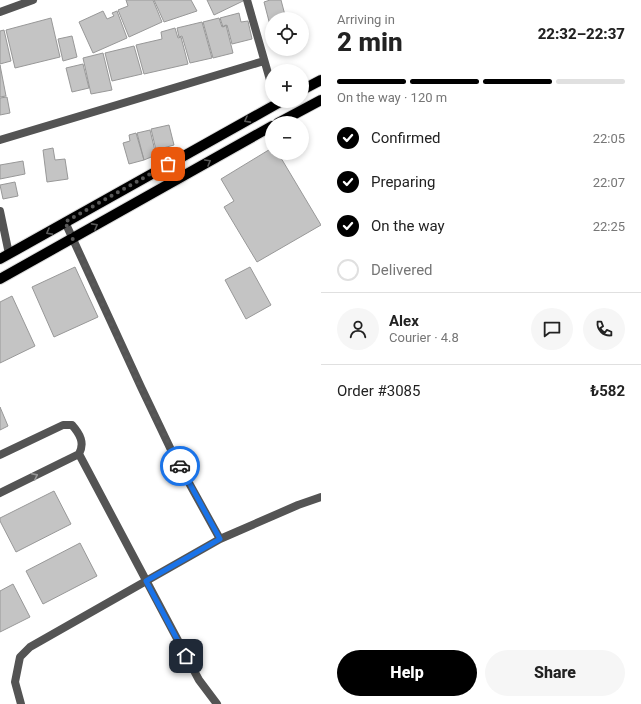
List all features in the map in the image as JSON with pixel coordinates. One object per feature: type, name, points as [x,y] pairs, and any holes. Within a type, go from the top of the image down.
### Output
[{"type":"main road","points":[[309,86],[321,80]]},
{"type":"main road","points":[[291,116],[321,100]]},
{"type":"main road","points":[[4,257],[267,108]]},
{"type":"main road","points":[[0,279],[265,130]]},
{"type":"street","points":[[0,12],[33,0]]},
{"type":"street","points":[[247,0],[265,64]]},
{"type":"street","points":[[0,140],[264,61]]},
{"type":"street","points":[[0,211],[4,257]]},
{"type":"street","points":[[65,222],[140,387],[173,454],[220,539]]},
{"type":"street","points":[[0,455],[63,425],[72,425],[82,440],[82,449],[78,454],[0,493]]},
{"type":"street","points":[[78,454],[200,680],[218,704]]},
{"type":"street","points":[[20,704],[15,682],[20,657],[30,647],[99,606],[220,539],[298,505],[321,497]]},
{"type":"building","points":[[126,0],[153,0],[162,22],[129,37],[118,10],[128,6]]},
{"type":"building","points":[[154,0],[191,0],[197,11],[164,22]]},
{"type":"building","points":[[207,0],[243,0],[243,1],[214,15]]},
{"type":"building","points":[[270,0],[281,0],[284,12],[267,12],[264,2]]},
{"type":"building","points":[[103,11],[107,19],[114,16],[112,13],[117,11],[127,38],[93,53],[79,22]]},
{"type":"building","points":[[239,13],[241,22],[248,21],[252,39],[232,44],[227,25],[223,27],[220,18]]},
{"type":"building","points":[[51,18],[60,57],[15,68],[6,30]]},
{"type":"building","points":[[219,18],[222,27],[226,25],[233,53],[213,58],[203,22]]},
{"type":"building","points":[[202,22],[212,58],[190,63],[182,36],[179,37],[177,28]]},
{"type":"building","points":[[175,28],[178,38],[181,37],[188,64],[144,74],[136,45],[162,39],[161,32]]},
{"type":"building","points":[[4,30],[11,61],[0,64],[0,31]]},
{"type":"building","points":[[72,36],[77,57],[63,61],[58,39]]},
{"type":"building","points":[[134,46],[142,74],[112,81],[105,53]]},
{"type":"building","points":[[103,53],[112,90],[91,94],[83,58]]},
{"type":"building","points":[[83,64],[89,88],[72,92],[66,68]]},
{"type":"building","points":[[0,65],[6,96],[0,97]]},
{"type":"building","points":[[7,97],[10,113],[0,115],[0,98]]},
{"type":"building","points":[[169,125],[174,145],[156,150],[151,129]]},
{"type":"building","points":[[150,130],[156,155],[144,160],[137,133]]},
{"type":"building","points":[[136,133],[144,160],[129,164],[123,143],[130,141],[129,135]]},
{"type":"building","points":[[53,148],[55,160],[65,159],[68,179],[47,182],[43,150]]},
{"type":"building","points":[[265,152],[265,160],[282,160],[321,225],[257,262],[224,207],[234,201],[221,179]]},
{"type":"building","points":[[23,161],[25,174],[0,179],[0,165]]},
{"type":"building","points":[[15,182],[18,196],[3,199],[0,185]]},
{"type":"building","points":[[75,267],[98,317],[54,337],[32,287]]},
{"type":"building","points":[[250,267],[271,305],[246,319],[225,280]]},
{"type":"building","points":[[12,296],[35,346],[0,363],[0,302]]},
{"type":"building","points":[[0,407],[8,426],[0,430]]},
{"type":"building","points":[[54,491],[71,524],[16,552],[0,521],[0,518]]},
{"type":"building","points":[[80,543],[97,576],[43,604],[26,571]]},
{"type":"building","points":[[13,584],[30,617],[0,632],[0,591]]},
{"type":"way so far","points":[[168,164],[65,222],[140,387],[180,466]]},
{"type":"route","points":[[180,466],[220,539],[146,581],[186,656]]}]
